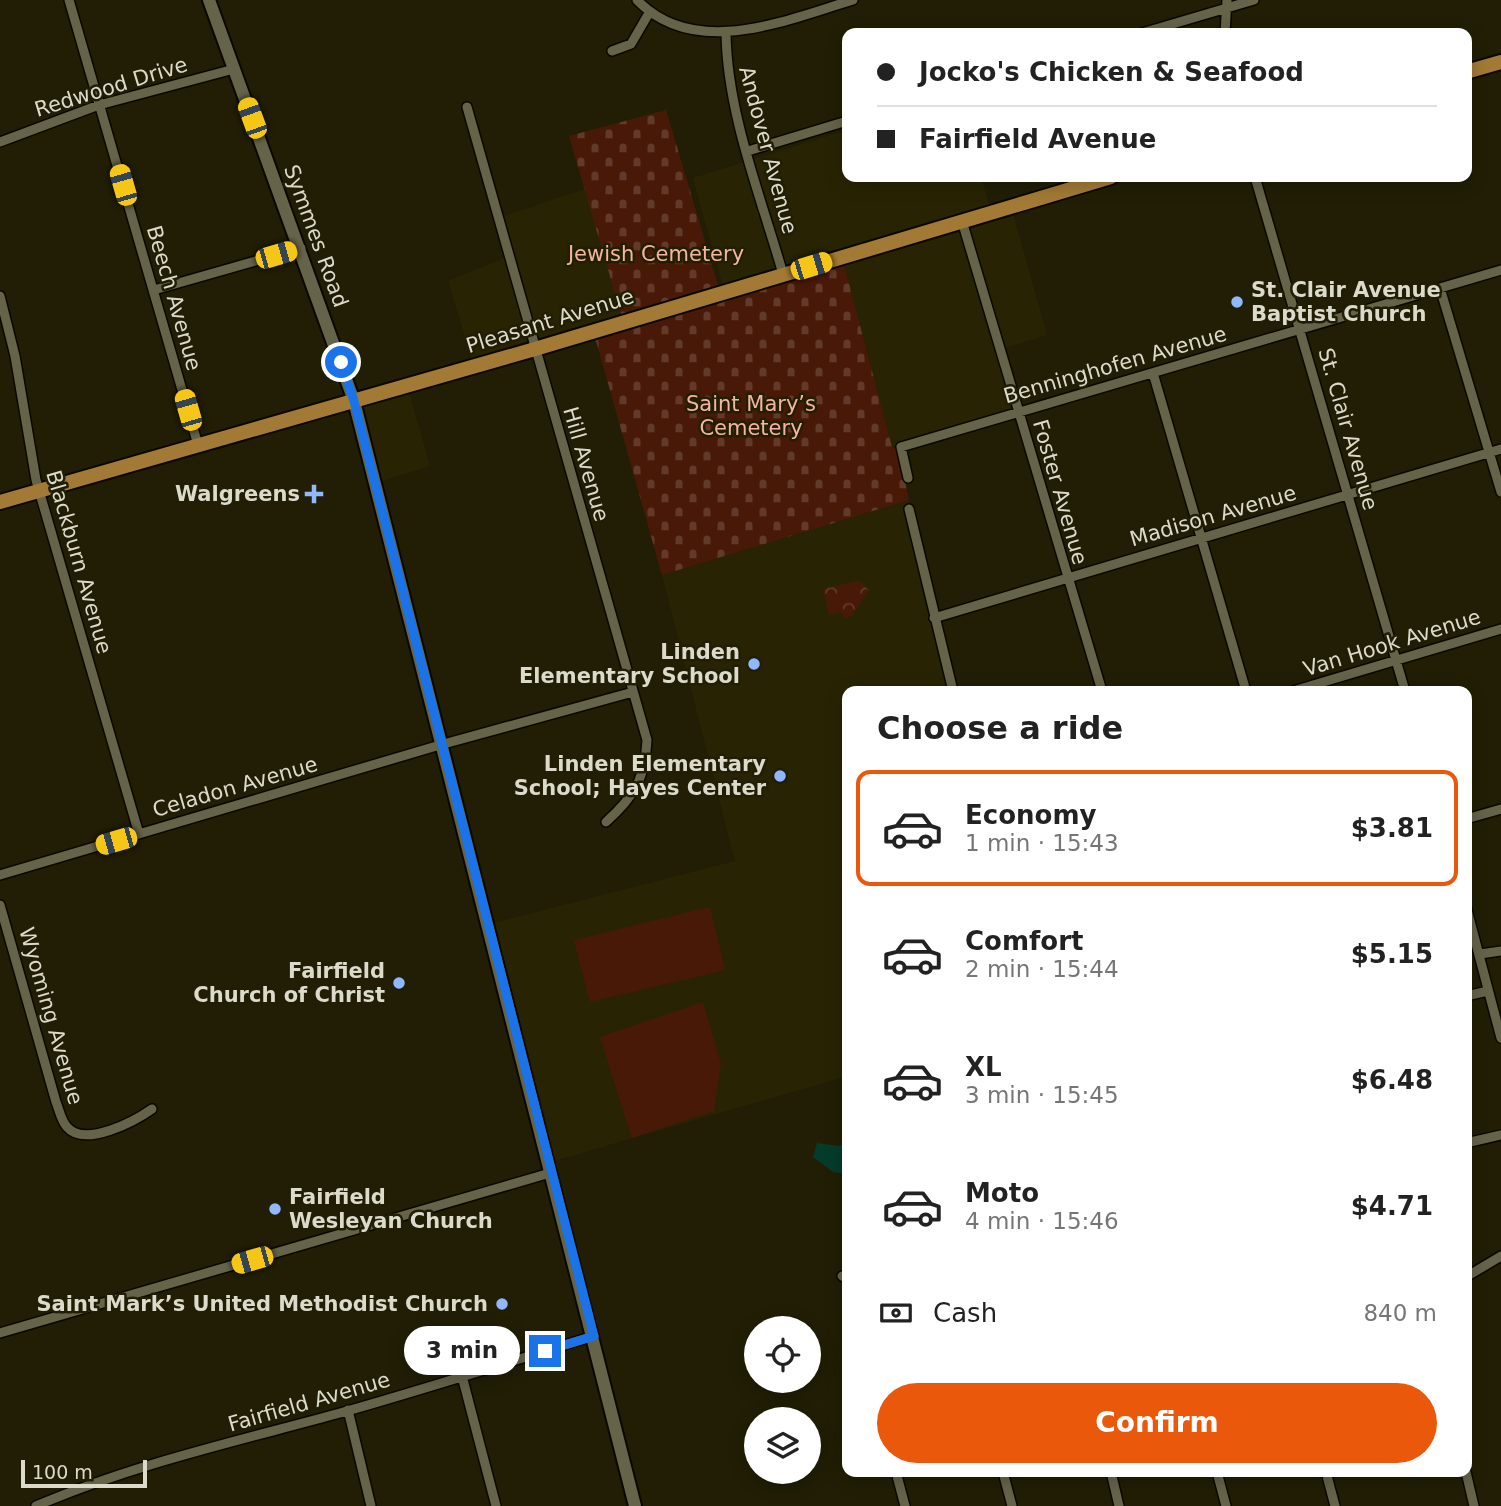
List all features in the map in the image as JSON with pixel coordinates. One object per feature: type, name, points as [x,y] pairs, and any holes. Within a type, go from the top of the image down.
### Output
[{"type":"main road","name":"Symmes Road","points":[[209,0],[354,401],[440,745],[594,1336],[635,1506]]},
{"type":"main road","points":[[1472,70],[1501,62]]},
{"type":"main road","name":"Pleasant Avenue","points":[[0,502],[535,349],[1094,182]]},
{"type":"street","name":"Beech Avenue","points":[[69,0],[198,444]]},
{"type":"street","points":[[637,0],[649,13],[684,27],[726,33],[764,26],[853,0]]},
{"type":"street","points":[[1157,28],[1227,4],[1254,0]]},
{"type":"street","points":[[1225,28],[1227,4]]},
{"type":"street","points":[[612,51],[631,44],[649,13]]},
{"type":"street","name":"Andover Avenue","points":[[726,33],[726,64],[735,110],[783,274]]},
{"type":"street","name":"Redwood Drive","points":[[0,142],[99,105],[234,69]]},
{"type":"street","name":"Hill Avenue","points":[[467,107],[647,740],[644,772],[627,801],[606,821]]},
{"type":"street","points":[[748,151],[842,123]]},
{"type":"street","name":"St. Clair Avenue","points":[[1256,182],[1404,686]]},
{"type":"street","name":"Foster Avenue","points":[[962,221],[1100,686]]},
{"type":"street","points":[[154,290],[300,248]]},
{"type":"street","name":"Benninghofen Avenue","points":[[908,478],[901,447],[1501,270]]},
{"type":"street","points":[[1440,288],[1501,492]]},
{"type":"street","name":"Blackburn Avenue","points":[[0,296],[15,356],[25,427],[40,491],[139,834]]},
{"type":"street","points":[[1153,373],[1245,686]]},
{"type":"street","name":"Madison Avenue","points":[[934,618],[1501,449]]},
{"type":"street","points":[[909,509],[952,686]]},
{"type":"street","name":"Van Hook Avenue","points":[[1309,686],[1501,629]]},
{"type":"street","points":[[440,745],[633,692]]},
{"type":"street","name":"Celadon Avenue","points":[[0,875],[440,745]]},
{"type":"street","points":[[1472,817],[1501,809]]},
{"type":"street","name":"Wyoming Avenue","points":[[0,905],[56,1102],[66,1127],[76,1133],[95,1134],[137,1119],[152,1109]]},
{"type":"street","points":[[1472,927],[1501,1038]]},
{"type":"street","points":[[1480,954],[1501,951]]},
{"type":"street","points":[[1472,995],[1488,991]]},
{"type":"street","points":[[1472,1142],[1501,1135]]},
{"type":"street","points":[[0,1333],[550,1173]]},
{"type":"street","points":[[1472,1273],[1501,1256]]},
{"type":"street","name":"Fairfield Avenue","points":[[36,1506],[80,1486],[131,1470],[348,1410],[594,1336]]},
{"type":"street","points":[[462,1376],[496,1506]]},
{"type":"street","points":[[348,1410],[371,1506]]},
{"type":"street","points":[[897,1477],[905,1506]]},
{"type":"street","points":[[1004,1477],[1012,1506]]},
{"type":"street","points":[[1112,1477],[1119,1506]]},
{"type":"street","points":[[1218,1477],[1226,1506]]},
{"type":"street","points":[[1327,1477],[1335,1506]]},
{"type":"street","points":[[1467,1477],[1474,1506]]},
{"type":"shaded area","points":[[842,132],[842,182],[982,182],[994,221],[1013,214],[1047,335],[998,350],[1015,409],[892,447],[840,250],[723,286],[693,178]]},
{"type":"shaded area","points":[[585,189],[622,316],[472,360],[448,281],[514,254],[504,216]]},
{"type":"shaded area","points":[[407,385],[430,466],[375,483],[354,401]]},
{"type":"shaded area","name":"Linden Elementary School; Hayes Center","points":[[909,500],[952,686],[842,686],[842,1077],[547,1163],[486,925],[735,861],[662,575]]},
{"type":"shaded area","points":[[817,1143],[842,1145],[842,1173],[833,1172],[813,1157]]},
{"type":"green space","name":"Saint Mary’s Cemetery","points":[[666,110],[720,292],[842,257],[892,447],[898,449],[909,500],[662,575],[593,330],[623,321],[569,136]]},
{"type":"green space","points":[[859,581],[869,590],[852,616],[844,618],[841,612],[829,615],[823,589]]},
{"type":"green space","points":[[710,907],[725,970],[590,1002],[574,940]]},
{"type":"green space","points":[[703,1002],[721,1064],[714,1111],[632,1138],[600,1037]]},
{"type":"place","name":"St. Clair Avenue Baptist Church","points":[[1237,302]]},
{"type":"place","name":"Walgreens","points":[[314,494]]},
{"type":"place","name":"Linden Elementary School","points":[[754,664]]},
{"type":"place","name":"Linden Elementary School; Hayes Center","points":[[780,776]]},
{"type":"place","name":"Fairfield Church of Christ","points":[[399,983]]},
{"type":"place","name":"Fairfield Wesleyan Church","points":[[275,1209]]},
{"type":"place","name":"Saint Mark’s United Methodist Church","points":[[502,1304]]},
{"type":"route","points":[[341,362],[354,401],[502,987],[594,1336],[545,1351]]},
{"type":"park label","name":"Jewish Cemetery","points":[[656,254]]}]
